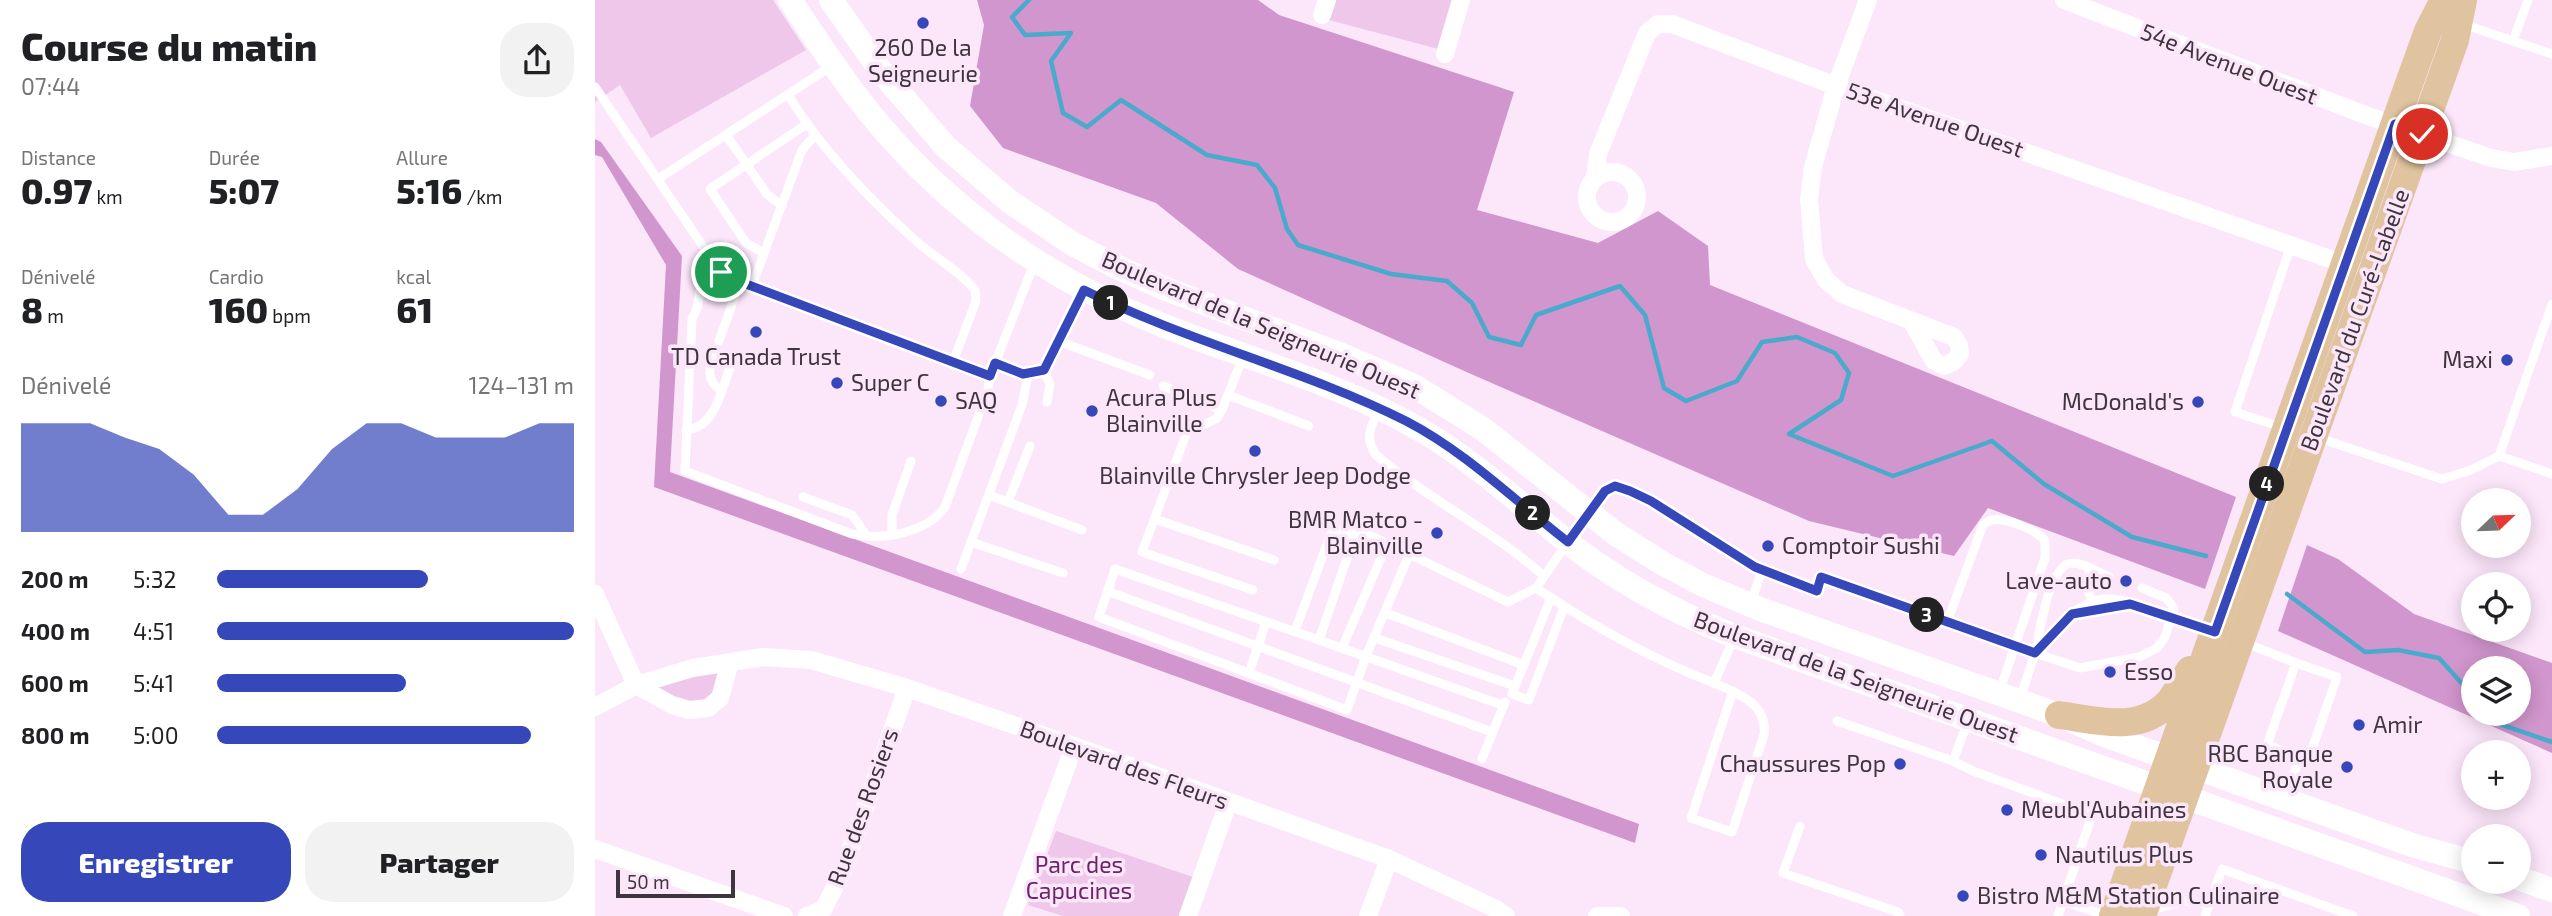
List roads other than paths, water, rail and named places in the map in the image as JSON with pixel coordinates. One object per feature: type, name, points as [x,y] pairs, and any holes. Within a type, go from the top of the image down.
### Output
[{"type":"main road","name":"Boulevard de la Seigneurie Ouest","points":[[790,0],[834,65],[885,132],[932,181],[975,219],[1035,262],[1084,290],[1165,327],[1408,422],[1454,450],[1568,542],[1642,592],[1735,636],[2518,916]]},
{"type":"main road","name":"Boulevard de la Seigneurie Ouest","points":[[831,0],[876,65],[927,128],[975,173],[1053,232],[1140,278],[1377,370],[1432,396],[1483,429],[1588,513],[1661,563],[1749,605],[2059,715],[2104,736],[2412,845],[2461,859]]},
{"type":"main road","name":"Boulevard du Curé-Labelle","points":[[2228,637],[2287,429],[2345,264],[2428,31],[2451,9]]},
{"type":"main road","name":"Boulevard du Curé-Labelle","points":[[2113,916],[2171,793],[2228,637],[2314,437],[2455,40],[2451,9]]},
{"type":"main road","points":[[1035,262],[1053,232]]},
{"type":"main road","points":[[1243,356],[1256,323]]},
{"type":"main road","points":[[1568,542],[1588,513]]},
{"type":"main road","points":[[2059,715],[2127,723],[2155,713],[2228,637]]},
{"type":"main road","name":"Boulevard du Curé-Labelle","points":[[2143,914],[2171,793]]},
{"type":"main road","points":[[2531,883],[2552,890]]},
{"type":"street","points":[[1445,54],[1461,0]]},
{"type":"street","points":[[1868,0],[1836,86],[1813,167],[1809,199],[1814,259],[1826,280],[1842,294],[1912,322]]},
{"type":"street","name":"54e Avenue Ouest","points":[[2064,0],[2422,134],[2508,162],[2552,156]]},
{"type":"street","name":"53e Avenue Ouest","points":[[1595,178],[1598,154],[1647,33],[1658,24],[1672,24],[1836,86],[2372,273]]},
{"type":"street","points":[[595,594],[636,685],[671,705],[689,710],[708,708],[720,698],[730,662]]},
{"type":"street","name":"Boulevard des Fleurs","points":[[595,707],[636,685],[694,668],[763,657],[811,660],[907,688],[1389,859],[1506,916]]},
{"type":"street","name":"Rue des Rosiers","points":[[807,916],[823,910],[843,871],[907,688]]},
{"type":"street","points":[[1012,916],[1074,746]]},
{"type":"street","points":[[1188,916],[1228,803]]},
{"type":"street","points":[[595,849],[784,916]]},
{"type":"street","points":[[1368,916],[1389,859]]},
{"type":"street","points":[[1597,916],[1621,916]]},
{"type":"lane","points":[[2513,41],[2528,0]]},
{"type":"lane","points":[[2451,9],[2513,41],[2552,54]]},
{"type":"lane","points":[[658,179],[834,65]]},
{"type":"lane","points":[[595,87],[726,276],[990,376]]},
{"type":"lane","points":[[788,94],[815,135],[844,170],[903,229],[975,290],[976,302],[953,362]]},
{"type":"lane","points":[[764,253],[746,243],[710,188],[807,124]]},
{"type":"lane","points":[[726,135],[767,194],[782,206]]},
{"type":"lane","points":[[752,286],[802,150],[815,135]]},
{"type":"lane","points":[[2287,429],[2235,412],[2291,245]]},
{"type":"lane","points":[[716,265],[702,278],[698,310],[692,320],[685,471],[852,534],[867,536],[892,534],[920,526],[935,518],[945,507],[988,390],[990,376],[1035,262]]},
{"type":"lane","points":[[721,390],[712,383],[709,374],[740,282]]},
{"type":"lane","points":[[995,363],[1028,375],[1044,370],[1084,290]]},
{"type":"lane","points":[[2314,437],[2442,479],[2471,470],[2499,456],[2552,304]]},
{"type":"lane","points":[[1058,341],[1150,375]]},
{"type":"lane","points":[[1243,356],[1216,419],[1187,432],[1142,552],[1253,590]]},
{"type":"lane","points":[[686,430],[700,427],[708,420],[730,368]]},
{"type":"lane","points":[[1044,370],[1050,385],[1047,402]]},
{"type":"lane","points":[[961,569],[1026,395],[1028,375]]},
{"type":"lane","points":[[1163,386],[1222,410]]},
{"type":"lane","points":[[1228,396],[1309,426]]},
{"type":"lane","points":[[1379,409],[1369,433],[1370,447],[1375,455],[1518,554],[1544,576]]},
{"type":"lane","points":[[1008,502],[1030,446]]},
{"type":"lane","points":[[2499,456],[2552,474]]},
{"type":"lane","points":[[892,534],[892,515],[911,461]]},
{"type":"lane","points":[[1588,513],[1605,491],[1620,487],[1651,501],[1738,558],[1762,570],[1817,591],[1821,577],[2080,668],[2139,657],[2157,648],[2165,636],[2174,608],[2170,601],[2142,588]]},
{"type":"lane","points":[[989,495],[1082,530]]},
{"type":"lane","points":[[803,497],[852,515],[867,536]]},
{"type":"lane","points":[[1155,519],[1274,560]]},
{"type":"lane","points":[[1947,622],[1980,530],[1987,522],[1999,520],[2035,531],[2045,541],[2045,558],[2015,646],[2009,697]]},
{"type":"lane","points":[[1295,631],[1333,528],[1355,536]]},
{"type":"lane","points":[[1319,640],[1357,529],[1508,602],[1536,588],[1568,542]]},
{"type":"lane","points":[[971,542],[1063,573]]},
{"type":"lane","points":[[1342,648],[1387,544]]},
{"type":"lane","points":[[1409,555],[1366,656],[1347,709],[1099,617],[1115,569],[1295,631],[1319,640],[1366,656],[1502,705]]},
{"type":"lane","points":[[2035,653],[2043,613],[2060,570],[2071,564],[2109,577]]},
{"type":"lane","points":[[2090,569],[2086,585],[2091,601]]},
{"type":"lane","points":[[1749,605],[1762,570]]},
{"type":"lane","points":[[1536,588],[1646,655],[1733,691],[1756,706],[1765,730],[1732,832],[1691,818],[1733,691]]},
{"type":"lane","points":[[1107,591],[1492,732]]},
{"type":"lane","points":[[1482,759],[1502,705],[1513,690],[1551,598]]},
{"type":"lane","points":[[2009,697],[2035,653],[2072,614],[2091,601],[2112,598],[2337,677],[2311,752],[2300,757],[2267,745],[2296,663]]},
{"type":"lane","points":[[2072,614],[2130,604]]},
{"type":"lane","points":[[1375,638],[1513,690],[1529,700],[1564,607]]},
{"type":"lane","points":[[1386,613],[1524,665]]},
{"type":"lane","points":[[1249,673],[1266,622]]},
{"type":"lane","points":[[1714,683],[1735,636]]},
{"type":"lane","points":[[1953,761],[1968,719]]},
{"type":"lane","points":[[1837,721],[1953,761],[2092,815],[2058,916]]},
{"type":"lane","points":[[2284,800],[2300,757]]},
{"type":"lane","points":[[1800,826],[1783,873],[1898,912],[1900,916]]},
{"type":"lane","points":[[2205,916],[2222,869],[2353,916]]},
{"type":"lane","points":[[2063,901],[2107,916]]},
{"type":"lane","points":[[2143,914],[2184,901],[2210,904]]},
{"type":"waterway","points":[[1029,0],[1012,17],[1025,35],[1071,33],[1051,61],[1063,113],[1087,127],[1121,100],[1207,155],[1257,165],[1275,188],[1287,229],[1298,245],[1391,274],[1447,281],[1472,303],[1489,337],[1521,345],[1536,315],[1620,286],[1645,315],[1664,388],[1686,401],[1737,381],[1762,342],[1797,337],[1835,353],[1849,373],[1841,400],[1789,434],[1893,476],[1992,441],[2044,484],[2132,537],[2206,556]]},
{"type":"waterway","points":[[2287,594],[2365,652],[2398,650],[2439,658],[2461,683]]},
{"type":"waterway","points":[[2506,726],[2552,742]]},
{"type":"place","name":"260 De la Seigneurie","points":[[923,23]]},
{"type":"place","name":"TD Canada Trust","points":[[756,332]]},
{"type":"place","name":"Maxi","points":[[2507,360]]},
{"type":"place","name":"Super C","points":[[837,383]]},
{"type":"place","name":"SAQ","points":[[941,401]]},
{"type":"place","name":"McDonald's","points":[[2198,402]]},
{"type":"place","name":"Acura Plus Blainville","points":[[1092,411]]},
{"type":"place","name":"Blainville Chrysler Jeep Dodge","points":[[1255,451]]},
{"type":"place","name":"BMR Matco - Blainville","points":[[1437,533]]},
{"type":"place","name":"Comptoir Sushi","points":[[1768,546]]},
{"type":"place","name":"Lave-auto","points":[[2126,581]]},
{"type":"place","name":"Esso","points":[[2110,672]]},
{"type":"place","name":"Amir","points":[[2359,725]]},
{"type":"place","name":"Chaussures Pop","points":[[1900,764]]},
{"type":"place","name":"RBC Banque Royale","points":[[2347,767]]},
{"type":"place","name":"Meubl'Aubaines","points":[[2007,810]]},
{"type":"place","name":"Nautilus Plus","points":[[2041,855]]},
{"type":"place","name":"Bistro M&M Station Culinaire","points":[[1963,896]]},
{"type":"park label","name":"Parc des Capucines","points":[[1079,878]]}]
